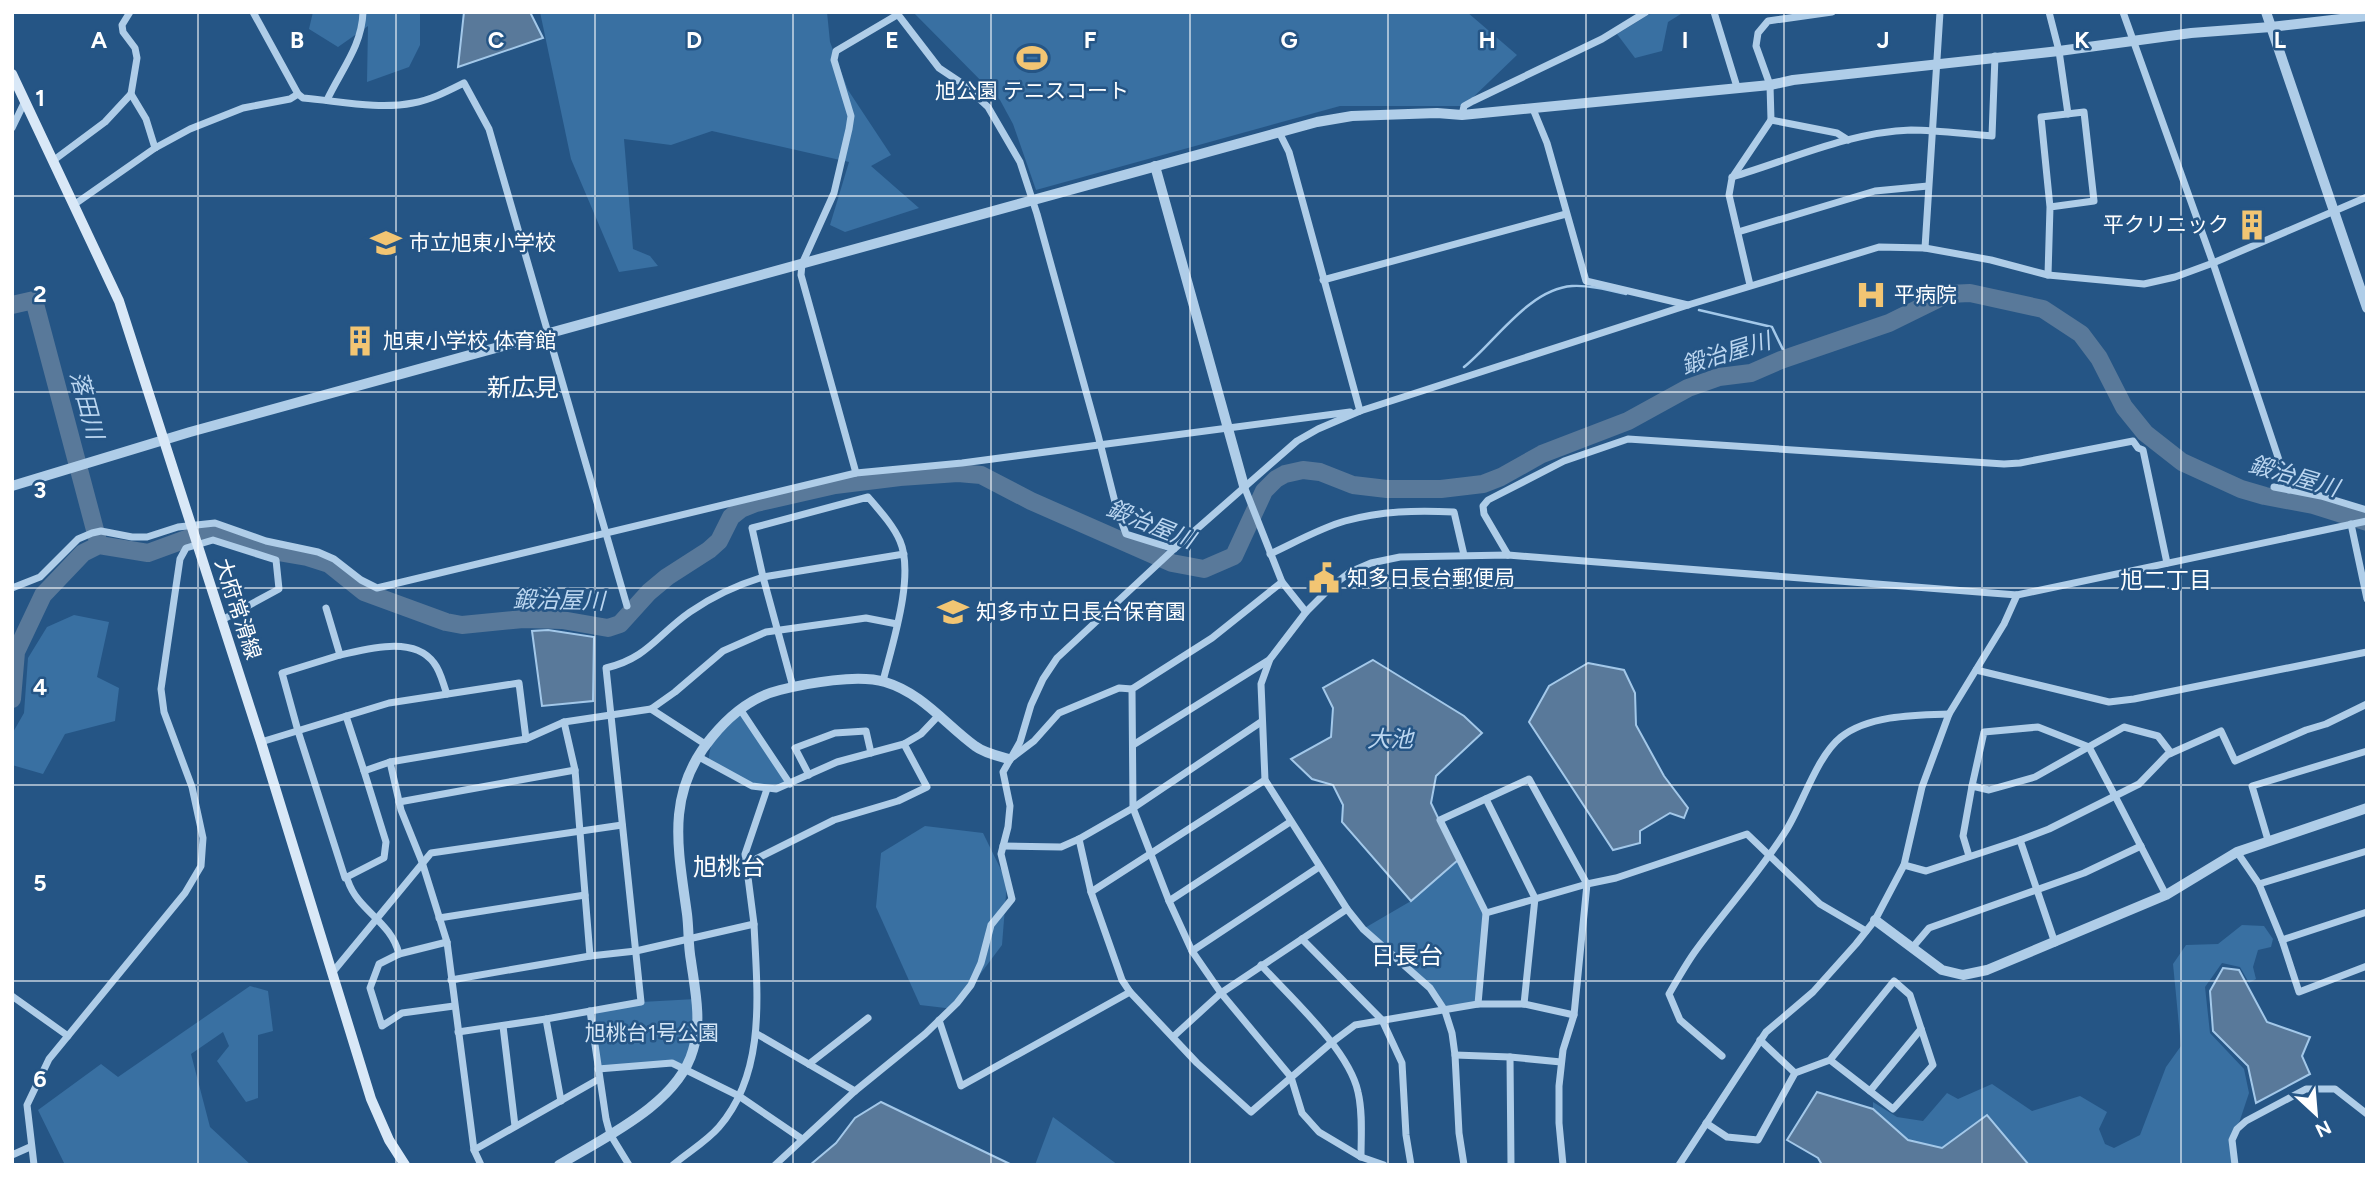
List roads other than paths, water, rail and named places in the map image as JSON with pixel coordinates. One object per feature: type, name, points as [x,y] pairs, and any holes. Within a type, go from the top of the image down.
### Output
[{"type":"main road","name":"大府常滑線","points":[[12,74],[119,301],[261,742],[371,1099],[405,1165]]},
{"type":"street","points":[[54,160],[104,122],[131,94],[137,58],[135,48],[123,32],[122,24],[130,12]]},
{"type":"street","points":[[253,12],[298,94],[303,98],[404,105],[439,95],[464,83],[489,129],[627,606]]},
{"type":"street","points":[[327,100],[356,47],[363,27],[363,12]]},
{"type":"street","points":[[1462,115],[1464,106],[1591,44],[1646,12]]},
{"type":"street","points":[[1714,12],[1737,88]]},
{"type":"street","points":[[1750,285],[1729,195],[1732,178],[1771,120],[1770,85],[1756,46],[1758,33],[1768,21],[1832,12]]},
{"type":"street","points":[[1925,248],[1940,12]]},
{"type":"street","points":[[2049,12],[2059,51],[2068,114]]},
{"type":"street","points":[[2123,12],[2213,263],[2289,490]]},
{"type":"street","points":[[2266,12],[2367,308]]},
{"type":"street","points":[[856,473],[801,275],[802,264],[834,192],[849,129],[851,116],[834,60],[836,51],[897,14],[939,68],[963,84],[988,107],[1020,162],[1100,443],[1115,506],[1126,534],[1174,549]]},
{"type":"street","points":[[12,486],[162,441],[1155,166],[1279,132],[1352,116],[1437,113],[1462,115],[1532,109],[1770,85],[1793,80],[2059,51],[2191,33],[2367,16]]},
{"type":"street","points":[[1732,178],[1848,140],[1911,130],[1992,136],[1994,57]]},
{"type":"street","points":[[131,94],[146,119],[155,148]]},
{"type":"street","points":[[75,204],[155,148],[190,129],[243,108],[290,99],[298,94]]},
{"type":"street","points":[[12,128],[25,100]]},
{"type":"street","points":[[1532,109],[1547,143],[1586,281],[1688,304]]},
{"type":"street","points":[[2048,275],[2050,207],[2041,117],[2084,112],[2094,201],[2050,207]]},
{"type":"street","points":[[1771,120],[1837,133],[1848,140]]},
{"type":"street","points":[[1279,132],[1289,152],[1360,411]]},
{"type":"street","points":[[1155,166],[1244,486],[1282,582],[1306,612]]},
{"type":"street","points":[[1738,232],[1875,191],[1928,186]]},
{"type":"street","points":[[775,1165],[855,1091],[925,1034],[957,1003],[971,985],[981,963],[991,925],[1012,899],[1001,854],[1010,806],[1003,772],[1020,742],[1031,705],[1043,679],[1057,658],[1174,549],[1297,441],[1360,411],[1688,304],[1879,247],[1925,248],[1991,260],[2048,275],[2144,284],[2175,277],[2213,263],[2367,197]]},
{"type":"street","points":[[1323,280],[1566,214]]},
{"type":"street","points":[[34,1165],[27,1105],[49,1059],[185,893],[201,866],[203,838],[192,787],[164,712],[161,689],[180,559],[194,536],[215,523],[266,541],[318,552],[334,559],[361,580],[377,588],[856,473],[962,463],[1360,411]]},
{"type":"street","points":[[1508,555],[1484,514],[1483,506],[1488,500],[1564,461],[1628,439],[2004,464],[2133,441],[2143,450],[2167,563]]},
{"type":"street","points":[[2274,487],[2321,496],[2367,510]]},
{"type":"street","points":[[793,687],[752,528],[868,498],[889,522],[901,542],[904,554],[905,586],[883,681]]},
{"type":"street","points":[[1270,554],[1343,521],[1392,511],[1421,510],[1454,512],[1464,555]]},
{"type":"street","points":[[1464,1165],[1455,1055],[1445,1011],[1430,988],[1363,929],[1347,909],[1265,780],[1261,684],[1270,659],[1306,612],[1350,572],[1371,563],[1400,558],[1508,555],[2017,595],[2367,521]]},
{"type":"street","points":[[2351,524],[2367,598]]},
{"type":"street","points":[[12,588],[40,577],[78,539],[92,533],[101,531],[147,537],[178,527],[194,536],[276,560],[279,589],[222,620]]},
{"type":"street","points":[[458,1032],[546,1020],[641,1002],[606,668],[636,658],[673,625],[712,598],[739,584],[763,577],[904,554]]},
{"type":"street","points":[[1009,759],[1034,741],[1059,713],[1119,688],[1132,689],[1212,638],[1282,582]]},
{"type":"street","points":[[1679,1165],[1766,1031],[1813,992],[1875,919],[1904,865],[1922,787],[1949,714],[2004,624],[2017,595]]},
{"type":"street","points":[[326,608],[340,655]]},
{"type":"street","points":[[364,771],[390,762],[526,739],[564,722],[613,717],[651,709],[723,651],[766,632],[866,618],[897,624]]},
{"type":"street","points":[[346,716],[386,842],[384,858],[345,878],[282,673],[340,655],[401,646],[432,660],[447,694]]},
{"type":"street","points":[[1976,670],[2109,702],[2367,652]]},
{"type":"street","points":[[1133,745],[1270,659]]},
{"type":"street","points":[[559,1165],[656,1103],[685,1070],[693,1051],[698,1025],[677,820],[687,779],[705,744],[726,720],[764,694],[793,687],[851,680],[883,681],[914,695],[977,748],[1009,759]]},
{"type":"street","points":[[261,742],[388,703],[519,683],[526,739]]},
{"type":"street","points":[[1132,689],[1133,808],[1169,901],[1192,951],[1221,993],[1291,1077],[1302,1113],[1319,1132],[1361,1157],[1384,1165]]},
{"type":"street","points":[[1904,865],[1926,872],[2049,829],[2139,785],[2171,753],[2221,731],[2235,761],[2326,724],[2367,704]]},
{"type":"street","points":[[651,709],[705,744]]},
{"type":"street","points":[[740,709],[790,784]]},
{"type":"street","points":[[1722,1056],[1680,1020],[1669,994],[1693,955],[1770,856],[1789,827],[1821,763],[1840,737],[1869,723],[1918,715],[1949,714]]},
{"type":"street","points":[[699,757],[752,786],[766,789],[790,784],[837,762],[904,744],[921,734],[939,715]]},
{"type":"street","points":[[564,722],[575,769],[590,956]]},
{"type":"street","points":[[1003,846],[1060,846],[1079,839],[1133,808],[1261,722]]},
{"type":"street","points":[[1969,856],[1963,836],[1984,732],[2038,727],[2089,747],[2166,895]]},
{"type":"street","points":[[1972,786],[1989,790],[2035,777],[2124,727],[2158,736],[2171,753]]},
{"type":"street","points":[[809,775],[795,748],[835,733],[866,731],[870,753]]},
{"type":"street","points":[[746,864],[834,820],[898,801],[927,787],[904,744]]},
{"type":"street","points":[[2268,840],[2252,786],[2367,751]]},
{"type":"street","points":[[390,762],[400,802],[447,942],[474,1150],[481,1165]]},
{"type":"street","points":[[400,802],[575,769]]},
{"type":"street","points":[[1478,1004],[1486,913],[1440,820],[1529,779],[1587,884],[1574,1015],[1561,1062],[1559,1123],[1563,1165]]},
{"type":"street","points":[[1091,892],[1265,780]]},
{"type":"street","points":[[673,1165],[719,1127],[739,1096],[757,1034],[754,924],[745,854],[766,789]]},
{"type":"street","points":[[1486,799],[1535,898],[1524,1004]]},
{"type":"street","points":[[1875,919],[1942,970],[1964,975],[1987,970],[2166,895],[2237,852],[2367,808]]},
{"type":"street","points":[[1169,901],[1290,822]]},
{"type":"street","points":[[331,974],[431,853],[622,825]]},
{"type":"street","points":[[1486,913],[1616,878],[1747,834],[1820,904],[1866,931]]},
{"type":"street","points":[[1079,839],[1091,892],[1122,980],[1130,992],[1174,1035],[1197,1063],[1251,1112],[1354,1025],[1478,1004],[1524,1004],[1574,1015]]},
{"type":"street","points":[[2020,839],[2055,943]]},
{"type":"street","points":[[1912,948],[1929,929],[2037,892],[2141,846]]},
{"type":"street","points":[[2259,884],[2367,851]]},
{"type":"street","points":[[2237,852],[2259,884],[2282,940],[2299,992],[2367,966]]},
{"type":"street","points":[[1192,951],[1319,867]]},
{"type":"street","points":[[348,881],[353,895],[396,939],[399,954]]},
{"type":"street","points":[[439,918],[585,895]]},
{"type":"street","points":[[1174,1035],[1221,993],[1347,909]]},
{"type":"street","points":[[2282,940],[2367,912]]},
{"type":"street","points":[[452,980],[590,956],[636,951],[754,924]]},
{"type":"street","points":[[1302,939],[1382,1020],[1402,1063],[1406,1135],[1411,1165]]},
{"type":"street","points":[[447,942],[399,954],[379,964],[370,988],[382,1026],[402,1013],[454,1006]]},
{"type":"street","points":[[1261,965],[1349,1066],[1359,1092],[1361,1157]]},
{"type":"street","points":[[1706,1123],[1727,1137],[1758,1140],[1795,1073],[1830,1060],[1894,981],[1910,995],[1933,1065],[1892,1109],[1830,1060]]},
{"type":"street","points":[[939,1020],[961,1086],[1130,992]]},
{"type":"street","points":[[12,996],[68,1036]]},
{"type":"street","points":[[590,1011],[610,1134],[629,1165]]},
{"type":"street","points":[[808,1064],[868,1018]]},
{"type":"street","points":[[546,1020],[561,1101]]},
{"type":"street","points":[[503,1026],[515,1126]]},
{"type":"street","points":[[1870,1091],[1921,1030]]},
{"type":"street","points":[[757,1034],[855,1091]]},
{"type":"street","points":[[1760,1040],[1795,1073]]},
{"type":"street","points":[[1455,1055],[1561,1062]]},
{"type":"street","points":[[1510,1057],[1511,1165]]},
{"type":"street","points":[[598,1069],[672,1063],[739,1096],[802,1139]]},
{"type":"street","points":[[474,1150],[599,1079]]},
{"type":"street","points":[[2235,1165],[2232,1140],[2237,1129],[2246,1121],[2306,1089],[2335,1089],[2367,1114]]},
{"type":"street","points":[[12,1155],[30,1147]]},
{"type":"water","points":[[464,12],[530,12],[543,38],[458,67]]},
{"type":"water","points":[[548,630],[594,637],[593,701],[542,706],[532,631]]},
{"type":"water","name":"大池","points":[[1373,660],[1464,716],[1482,733],[1436,776],[1431,803],[1458,860],[1411,901],[1342,822],[1343,805],[1333,785],[1312,779],[1291,759],[1331,737],[1333,708],[1323,688]]},
{"type":"water","points":[[1588,663],[1624,670],[1635,693],[1636,725],[1664,776],[1688,808],[1684,818],[1670,813],[1640,831],[1640,843],[1613,850],[1529,722],[1549,686]]},
{"type":"water","points":[[2223,968],[2239,970],[2267,1022],[2310,1037],[2302,1056],[2310,1074],[2256,1103],[2248,1066],[2213,1031],[2210,991]]},
{"type":"water","points":[[1817,1092],[1873,1109],[1908,1140],[1942,1148],[1987,1115],[2029,1165],[1822,1165],[1818,1158],[1787,1140]]},
{"type":"water","points":[[881,1102],[1012,1165],[810,1165],[836,1143],[855,1118]]},
{"type":"waterway","points":[[1464,367],[1527,306],[1556,289],[1586,286],[1626,294]]},
{"type":"waterway","name":"鍛治屋川","points":[[12,699],[16,652],[43,595],[83,553],[99,545],[148,553],[189,538],[219,532],[272,551],[329,564],[364,592],[446,622],[462,625],[523,619],[562,620],[608,628],[620,624],[649,592],[667,577],[709,550],[719,541],[731,517],[741,509],[756,503],[835,485],[958,473],[981,475],[1031,501],[1172,563],[1204,569],[1234,556],[1264,491],[1285,474],[1303,470],[1320,472],[1353,485],[1387,489],[1441,489],[1483,484],[1542,454],[1628,421],[1688,388],[1719,377],[1751,373],[1889,323],[1948,294],[1970,293],[2043,309],[2081,334],[2099,358],[2124,407],[2145,433],[2182,462],[2241,489],[2313,505],[2367,522]]},
{"type":"waterway","name":"落田川","points":[[12,305],[34,300],[99,545]]},
{"type":"waterway","points":[[1699,310],[1772,327],[1787,358]]},
{"type":"place","name":"旭公園 テニスコート","points":[[1032,58]]},
{"type":"place","name":"平クリニック","points":[[2252,225]]},
{"type":"place","name":"市立旭東小学校","points":[[386,243]]},
{"type":"place","name":"平病院","points":[[1871,295]]},
{"type":"place","name":"旭東小学校 体育館","points":[[360,341]]},
{"type":"place","name":"知多日長台郵便局","points":[[1324,578]]},
{"type":"place","name":"知多市立日長台保育園","points":[[953,612]]},
{"type":"district","name":"新広見","points":[[523,388]]},
{"type":"district","name":"旭二丁目","points":[[2166,580]]},
{"type":"district","name":"旭桃台","points":[[729,867]]},
{"type":"district","name":"日長台","points":[[1407,956]]},
{"type":"park label","name":"旭桃台1号公園","points":[[652,1033]]}]
